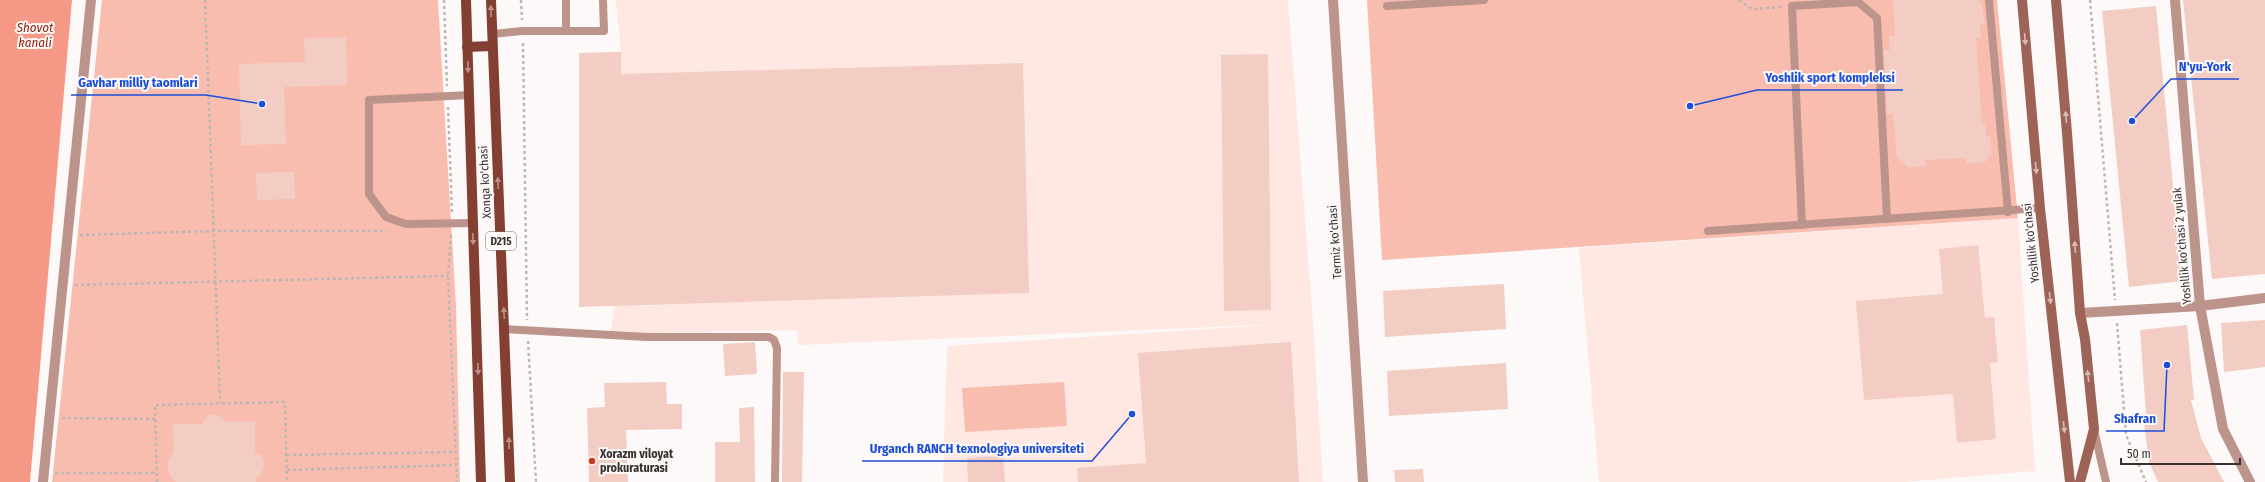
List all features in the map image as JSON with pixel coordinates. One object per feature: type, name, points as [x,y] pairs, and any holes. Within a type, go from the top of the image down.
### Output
[{"type":"main road","name":"Xonqa ko'chasi","points":[[466,0],[481,482]]},
{"type":"main road","name":"Xonqa ko'chasi","points":[[491,0],[510,482]]},
{"type":"main road","name":"Yoshllik ko'chasi","points":[[2022,0],[2040,208],[2070,482]]},
{"type":"main road","points":[[2056,0],[2068,133],[2080,313],[2085,339],[2094,429],[2080,482]]},
{"type":"main road","points":[[467,47],[492,46]]},
{"type":"street","points":[[43,478],[92,0]]},
{"type":"street","name":"Termiz ko'chasi","points":[[1333,0],[1363,482]]},
{"type":"street","name":"Yoshllik ko'chasi 2 yulak","points":[[2175,0],[2200,306],[2223,429],[2250,482]]},
{"type":"street","points":[[2080,313],[2200,306],[2265,298]]},
{"type":"lane","points":[[566,0],[566,31]]},
{"type":"lane","points":[[492,34],[522,31],[604,31],[603,0]]},
{"type":"lane","points":[[1387,6],[1484,0]]},
{"type":"lane","points":[[1989,0],[2008,212]]},
{"type":"lane","points":[[1802,225],[1792,6],[1858,2],[1877,18],[1887,219]]},
{"type":"lane","points":[[469,95],[369,100],[370,194],[386,218],[406,224],[473,223]]},
{"type":"lane","points":[[1708,231],[2008,212],[2040,208]]},
{"type":"lane","points":[[505,329],[528,329],[647,337],[769,337],[774,340],[777,348],[775,482]]},
{"type":"lane","points":[[2094,429],[2106,482]]},
{"type":"path","points":[[205,0],[220,403]]},
{"type":"path","points":[[444,0],[452,223],[448,276],[457,482]]},
{"type":"path","points":[[521,0],[528,329],[536,482]]},
{"type":"path","points":[[1739,0],[1752,9],[1792,6]]},
{"type":"path","points":[[2090,0],[2126,435],[2146,482]]},
{"type":"path","points":[[68,235],[214,231],[388,231]]},
{"type":"path","points":[[62,286],[448,276]]},
{"type":"path","points":[[157,482],[155,405],[285,402],[287,482]]},
{"type":"path","points":[[49,418],[156,419]]},
{"type":"path","points":[[286,455],[456,452]]},
{"type":"path","points":[[287,470],[456,465]]},
{"type":"path","points":[[43,478],[157,473]]},
{"type":"shaded area","points":[[102,0],[438,0],[456,306],[460,482],[52,482]]},
{"type":"shaded area","points":[[616,0],[1288,0],[1313,322],[1323,482],[943,482],[947,346],[1284,324],[798,345],[797,330],[610,334],[615,305],[580,169],[579,53],[621,52]]},
{"type":"shaded area","points":[[1367,0],[1997,0],[2018,218],[1382,260]]},
{"type":"shaded area","points":[[2018,218],[2035,471],[1905,482],[1599,482],[1579,248]]},
{"type":"shaded area","points":[[1064,382],[1067,426],[965,432],[962,388]]},
{"type":"water","name":"Shovot kanali","points":[[0,0],[72,0],[30,482],[0,482]]},
{"type":"building","points":[[1893,0],[1978,0],[1982,5],[1984,24],[1980,24],[1981,38],[1976,38],[1982,123],[1985,123],[1986,136],[1990,136],[1992,153],[1985,162],[1966,164],[1966,158],[1926,160],[1926,166],[1908,167],[1897,157],[1893,114],[1887,114],[1884,50],[1890,50],[1889,36],[1895,36]]},
{"type":"building","points":[[2183,0],[2265,0],[2265,274],[2212,279]]},
{"type":"building","points":[[2156,6],[2182,281],[2129,287],[2102,11]]},
{"type":"building","points":[[346,37],[347,85],[284,87],[286,144],[241,145],[239,64],[305,62],[304,38]]},
{"type":"building","points":[[621,52],[621,74],[1023,63],[1029,293],[579,307],[579,53]]},
{"type":"building","points":[[1268,54],[1271,310],[1224,311],[1221,55]]},
{"type":"building","points":[[294,172],[295,199],[257,200],[256,173]]},
{"type":"building","points":[[1978,245],[1985,318],[1994,317],[1998,362],[1990,363],[1996,439],[1957,443],[1953,394],[1864,400],[1856,301],[1943,294],[1939,249]]},
{"type":"building","points":[[1504,284],[1506,329],[1385,337],[1383,291]]},
{"type":"building","points":[[2265,320],[2265,367],[2224,372],[2221,323]]},
{"type":"building","points":[[2187,325],[2194,400],[2191,400],[2201,438],[2224,482],[2158,482],[2149,462],[2143,415],[2146,415],[2140,330]]},
{"type":"building","points":[[755,342],[757,374],[725,376],[723,344]]},
{"type":"building","points":[[1291,342],[1299,482],[1078,482],[1077,468],[1146,463],[1138,353]]},
{"type":"building","points":[[1506,363],[1508,409],[1389,416],[1387,371]]},
{"type":"building","points":[[783,372],[804,372],[802,482],[782,482]]},
{"type":"building","points":[[666,382],[667,404],[682,404],[682,429],[626,430],[628,482],[589,482],[587,408],[605,407],[604,383]]},
{"type":"building","points":[[754,407],[755,482],[715,482],[715,442],[740,442],[739,408]]},
{"type":"building","points":[[216,414],[227,422],[255,421],[255,452],[262,456],[264,463],[261,474],[256,478],[256,482],[176,482],[170,476],[168,468],[169,460],[174,451],[173,424],[202,424],[209,415]]},
{"type":"building","points":[[1003,456],[1005,482],[968,482],[967,458]]},
{"type":"building","points":[[1423,469],[1424,482],[1395,482],[1394,470]]},
{"type":"place","name":"Gavhar milliy taomlari","points":[[262,104]]},
{"type":"place","name":"Yoshlik sport kompleksi","points":[[1690,106]]},
{"type":"place","name":"N'yu-York","points":[[2132,121]]},
{"type":"place","name":"Shafran","points":[[2167,365]]},
{"type":"place","name":"Urganch RANCH texnologiya universiteti","points":[[1132,414]]},
{"type":"place","name":"Xorazm viloyat prokuraturasi","points":[[592,461]]}]
